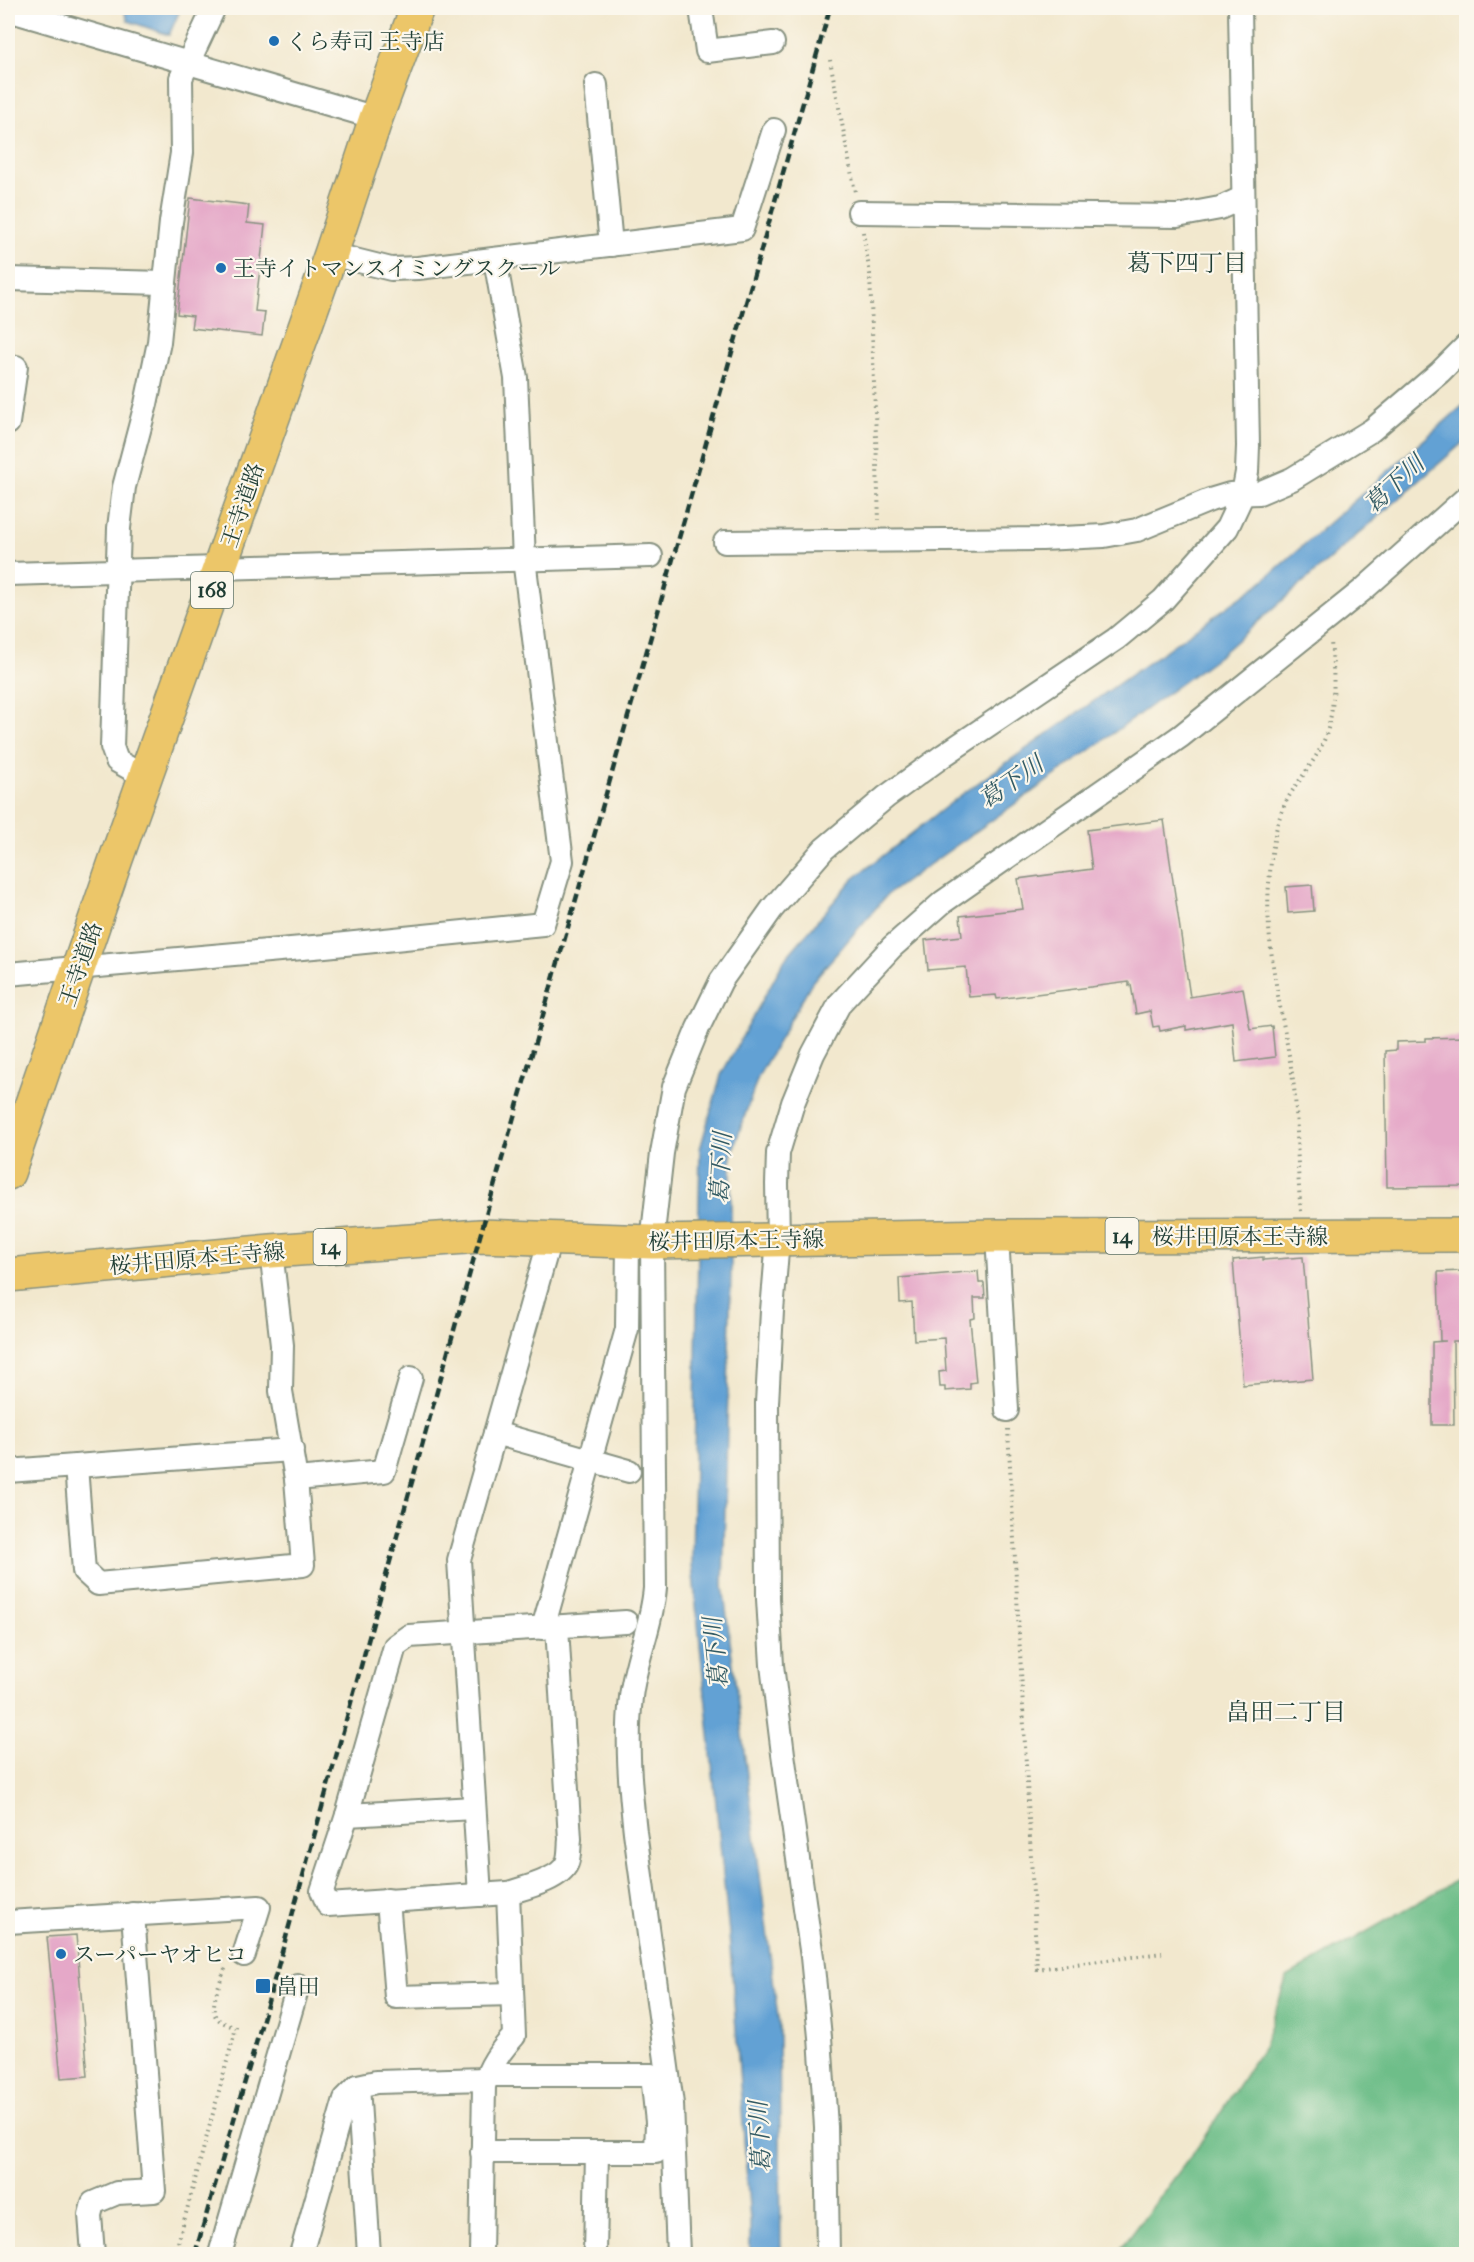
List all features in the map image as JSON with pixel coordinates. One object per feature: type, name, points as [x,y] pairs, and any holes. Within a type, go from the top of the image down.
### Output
[{"type":"main road","name":"王寺道路","points":[[8,1173],[145,777],[331,254],[376,118],[417,8]]},
{"type":"main road","name":"桜井田原本王寺線","points":[[8,1275],[271,1251],[480,1236],[640,1241],[997,1236],[1467,1235]]},
{"type":"street","points":[[145,777],[117,762],[112,747],[119,528],[124,487],[146,404],[159,342],[171,222],[182,153],[181,78],[214,8]]},
{"type":"street","points":[[701,8],[707,51],[773,43]]},
{"type":"street","points":[[626,1622],[550,1627],[463,1633],[409,1636],[395,1646],[347,1815],[322,1891],[328,1905],[507,1893],[531,1886],[557,1874],[566,1865],[569,1854],[569,1827],[550,1627],[590,1460],[627,1329],[640,1241],[662,1153],[674,1087],[698,1028],[721,981],[772,909],[824,849],[886,797],[944,755],[1116,639],[1163,600],[1227,528],[1243,494],[1248,446],[1240,8]]},
{"type":"street","points":[[8,10],[376,118]]},
{"type":"street","points":[[596,85],[611,245]]},
{"type":"street","points":[[331,254],[391,269],[418,268],[742,229],[774,130]]},
{"type":"street","points":[[859,212],[1177,216],[1220,208],[1242,198]]},
{"type":"street","points":[[8,974],[543,924],[562,861],[524,559],[516,378],[495,259]]},
{"type":"street","points":[[8,279],[165,283]]},
{"type":"street","points":[[725,542],[1042,539],[1104,536],[1137,530],[1210,500],[1230,494],[1259,493],[1292,478],[1372,430],[1467,346]]},
{"type":"street","points":[[8,423],[16,367]]},
{"type":"street","points":[[828,2254],[826,2127],[820,2037],[812,1957],[772,1665],[768,1599],[767,1403],[771,1311],[778,1239],[778,1153],[797,1093],[813,1053],[840,1003],[892,947],[943,902],[1181,736],[1328,618],[1467,498]]},
{"type":"street","points":[[8,574],[651,556]]},
{"type":"street","points":[[997,1236],[1007,1410]]},
{"type":"street","points":[[480,1895],[459,1560],[550,1239]]},
{"type":"street","points":[[640,1241],[655,1588],[653,1606],[631,1697],[630,1791],[672,2104],[678,2254]]},
{"type":"street","points":[[76,1466],[84,1570],[98,1584],[303,1565],[296,1479],[281,1391],[282,1345],[271,1251]]},
{"type":"street","points":[[296,1479],[384,1471],[411,1378]]},
{"type":"street","points":[[495,1433],[629,1471]]},
{"type":"street","points":[[8,1471],[292,1450]]},
{"type":"street","points":[[347,1815],[474,1808]]},
{"type":"street","points":[[481,2254],[482,2152],[487,2077],[500,2052],[514,2036],[507,1893]]},
{"type":"street","points":[[388,1900],[396,1997],[512,1994]]},
{"type":"street","points":[[8,1922],[259,1907],[236,1958]]},
{"type":"street","points":[[93,2254],[90,2215],[93,2203],[117,2193],[154,2191],[133,1914]]},
{"type":"street","points":[[220,2254],[298,1986]]},
{"type":"street","points":[[301,2254],[345,2099],[358,2086],[376,2082],[487,2077],[652,2075],[657,2122],[656,2152],[482,2152]]},
{"type":"street","points":[[358,2086],[369,2254]]},
{"type":"street","points":[[595,2254],[597,2152]]},
{"type":"path","points":[[830,60],[870,274],[879,523],[863,541]]},
{"type":"path","points":[[1304,1236],[1299,1196],[1297,1116],[1267,912],[1270,872],[1278,821],[1327,733],[1334,702],[1334,675],[1328,618]]},
{"type":"path","points":[[1007,1410],[1038,1969],[1162,1953]]},
{"type":"path","points":[[175,2254],[236,2028],[220,2021],[215,2015],[214,2005],[236,1958]]},
{"type":"green space","points":[[1466,1875],[1466,2254],[1117,2254],[1197,2148],[1264,2046],[1287,1977]]},
{"type":"water","points":[[123,8],[181,8],[169,35],[128,21]]},
{"type":"water","name":"葛下川","points":[[1466,403],[1466,440],[1220,655],[888,894],[812,982],[758,1077],[731,1156],[731,1273],[723,1586],[779,2025],[781,2254],[750,2254],[750,2221],[729,1933],[692,1565],[700,1149],[721,1075],[785,959],[853,879],[961,795],[1258,585]]},
{"type":"building","name":"王寺イトマンスイミングスクール","points":[[190,198],[249,205],[247,223],[265,225],[255,311],[265,312],[262,336],[191,328],[193,316],[177,314]]},
{"type":"building","points":[[1164,820],[1190,997],[1243,988],[1250,1029],[1272,1026],[1275,1057],[1236,1062],[1232,1022],[1186,1030],[1186,1026],[1160,1031],[1159,1026],[1153,1027],[1150,1011],[1136,1014],[1129,982],[997,999],[996,995],[969,997],[966,967],[928,970],[925,940],[962,936],[960,916],[1023,909],[1018,879],[1092,869],[1087,830]]},
{"type":"building","points":[[1312,885],[1314,911],[1288,913],[1286,887]]},
{"type":"building","points":[[1467,1037],[1467,1186],[1387,1187],[1385,1051],[1396,1050],[1396,1042],[1426,1041],[1426,1038]]},
{"type":"building","points":[[1263,1257],[1263,1260],[1303,1257],[1313,1379],[1243,1385],[1233,1260]]},
{"type":"building","points":[[978,1271],[979,1283],[984,1283],[985,1298],[974,1298],[975,1318],[970,1319],[976,1382],[970,1383],[970,1389],[945,1391],[945,1387],[940,1387],[939,1372],[946,1371],[944,1338],[914,1340],[912,1302],[900,1303],[899,1278]]},
{"type":"building","points":[[1463,1271],[1466,1341],[1453,1341],[1454,1425],[1432,1425],[1432,1342],[1446,1341],[1440,1341],[1438,1272]]},
{"type":"building","points":[[76,1935],[88,2076],[61,2078],[47,1937]]},
{"type":"railway","points":[[195,2254],[272,1988],[480,1236],[830,8]]},
{"type":"place","name":"くら寿司 王寺店","points":[[274,41]]},
{"type":"place","name":"王寺イトマンスイミングスクール","points":[[221,268]]},
{"type":"place","name":"スーパーヤオヒコ","points":[[61,1954]]},
{"type":"place","name":"畠田","points":[[263,1986]]},
{"type":"district","name":"葛下四丁目","points":[[1187,263]]},
{"type":"district","name":"畠田二丁目","points":[[1286,1712]]}]
